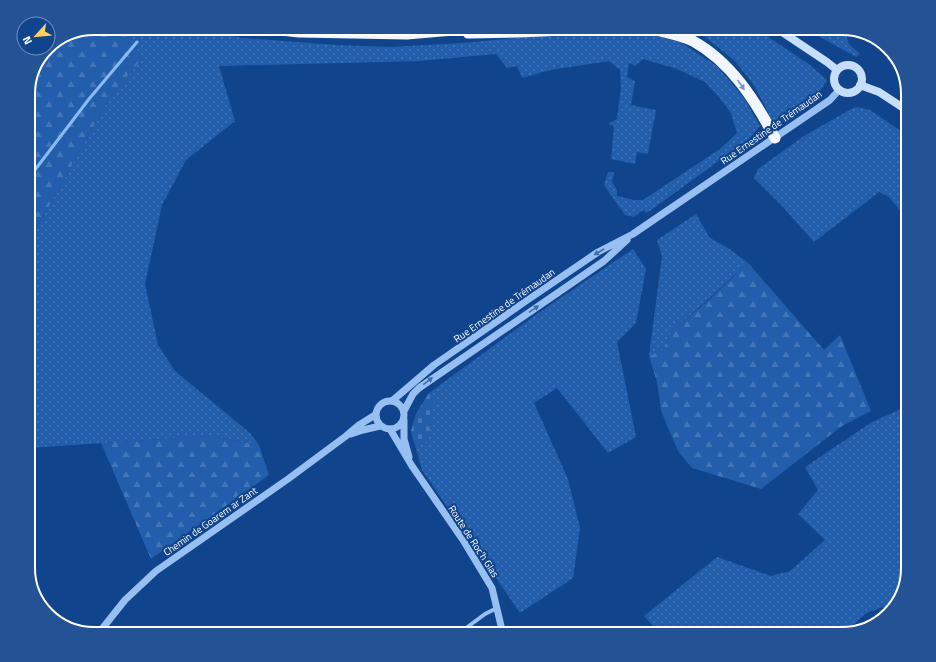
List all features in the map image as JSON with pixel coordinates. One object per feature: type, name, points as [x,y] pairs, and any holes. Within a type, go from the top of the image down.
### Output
[{"type":"highway","points":[[672,35],[691,41],[715,56],[736,76],[764,118],[775,138]]},
{"type":"main road","points":[[786,35],[837,70]]},
{"type":"main road","points":[[845,65],[850,65],[856,68],[861,77],[860,85],[853,92],[844,92],[839,90],[834,82],[837,70],[845,65]]},
{"type":"main road","points":[[860,85],[879,92],[901,106]]},
{"type":"street","name":"Rue Ernestine de Trémaudan","points":[[392,400],[434,365],[526,301],[598,252],[633,234],[830,100],[839,90]]},
{"type":"street","name":"Rue Ernestine de Trémaudan","points":[[404,415],[413,394],[419,388],[604,261],[633,234]]},
{"type":"street","points":[[392,400],[401,406],[404,415],[401,424],[396,428],[390,429],[380,426],[375,415],[380,404],[392,400]]},
{"type":"street","name":"Chemin de Goarem ar Zant","points":[[103,627],[124,600],[156,571],[282,483],[359,425],[375,415]]},
{"type":"street","name":"Route de Roc'h Glas","points":[[404,415],[404,439],[412,466]]},
{"type":"street","name":"Chemin de Goarem ar Zant","points":[[346,436],[362,430],[380,426]]},
{"type":"street","name":"Route de Roc'h Glas","points":[[390,429],[412,466],[481,567],[492,588],[502,627]]},
{"type":"street","points":[[467,627],[485,614],[498,608]]},
{"type":"green space","points":[[94,35],[124,35],[143,57],[108,100],[35,231],[35,90],[41,68],[47,58],[49,56],[56,56],[56,49],[61,45],[83,36]]},
{"type":"green space","points":[[124,35],[226,35],[243,38],[336,45],[391,47],[462,43],[546,35],[652,35],[680,42],[717,66],[744,98],[760,126],[750,138],[647,213],[643,210],[634,217],[625,215],[604,185],[608,172],[614,172],[612,182],[617,190],[617,196],[634,200],[643,200],[720,149],[737,133],[731,113],[705,82],[677,69],[643,59],[635,66],[629,63],[627,77],[635,81],[631,105],[656,110],[648,154],[637,152],[635,164],[611,159],[614,126],[608,124],[617,119],[621,87],[620,70],[609,61],[550,70],[522,78],[517,66],[507,68],[496,54],[419,61],[219,66],[235,121],[186,160],[162,205],[145,284],[158,345],[175,371],[250,433],[259,445],[209,436],[35,448],[35,231],[108,100],[143,57]]},
{"type":"green space","points":[[702,35],[765,35],[810,65],[827,80],[817,96],[777,126],[772,122],[753,84],[734,60]]},
{"type":"green space","points":[[817,35],[846,36],[849,44],[860,54],[856,57]]},
{"type":"green space","points":[[857,107],[870,110],[901,131],[901,212],[889,197],[879,192],[814,242],[782,206],[754,178],[758,169],[804,136]]},
{"type":"green space","points":[[696,214],[710,238],[728,248],[748,263],[672,331],[663,350],[649,356],[662,256],[657,240]]},
{"type":"green space","points":[[633,249],[646,269],[636,323],[617,342],[636,437],[608,453],[557,388],[534,403],[568,479],[580,528],[573,578],[520,613],[422,470],[411,431],[416,414],[429,393],[537,314]]},
{"type":"green space","points":[[748,263],[824,350],[840,335],[871,411],[842,426],[761,489],[692,468],[678,451],[661,411],[657,382],[649,356],[663,350],[672,331],[713,296]]},
{"type":"green space","points":[[429,393],[435,397],[427,442],[414,443],[411,431],[416,414]]},
{"type":"green space","points":[[901,409],[901,568],[899,583],[895,594],[884,609],[882,607],[865,614],[853,626],[842,627],[654,627],[644,616],[717,557],[771,576],[790,571],[825,540],[798,514],[818,490],[805,467],[872,422]]},
{"type":"green space","points":[[209,436],[259,445],[269,475],[151,559],[101,443]]},
{"type":"waterway","points":[[35,170],[89,99],[137,42]]}]
